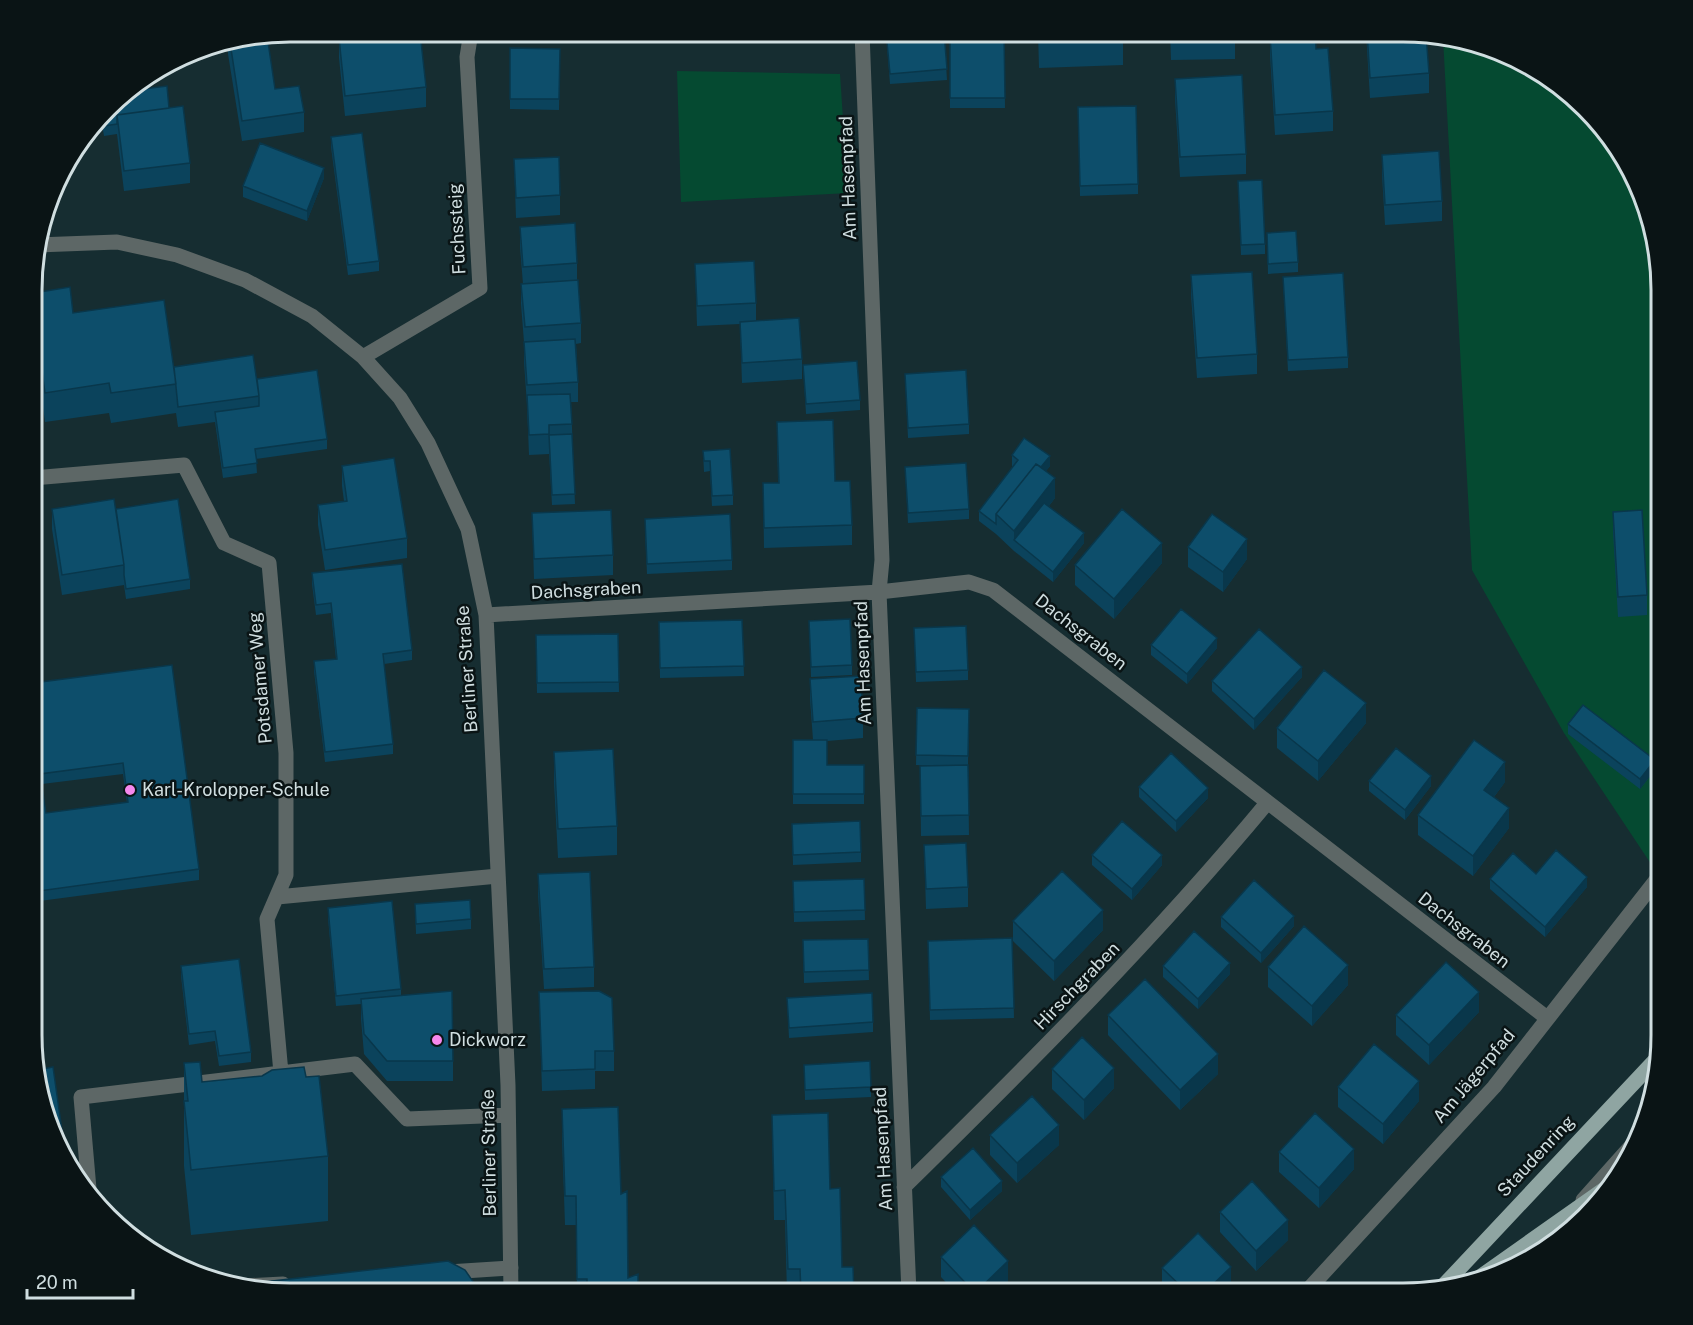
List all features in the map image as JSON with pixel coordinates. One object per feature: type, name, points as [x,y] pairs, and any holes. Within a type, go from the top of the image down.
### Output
[{"type":"main road","name":"Staudenring","points":[[1450,1278],[1649,1067]]},
{"type":"main road","points":[[1498,1264],[1587,1201]]},
{"type":"street","name":"Fuchssteig","points":[[363,357],[480,288],[467,57],[469,42]]},
{"type":"street","name":"Am Hasenpfad","points":[[862,42],[882,560],[879,591],[909,1283]]},
{"type":"street","name":"Berliner Straße","points":[[47,245],[117,242],[177,255],[244,280],[312,316],[363,357],[400,398],[428,443],[468,529],[486,615],[508,1115],[511,1283]]},
{"type":"street","name":"Potsdamer Weg","points":[[42,477],[184,465],[224,543],[269,563],[286,753],[286,875],[267,920],[281,1073]]},
{"type":"street","name":"Dachsgraben","points":[[486,615],[879,591],[969,582],[993,590],[1546,1018]]},
{"type":"street","name":"Hirschgraben","points":[[904,1187],[1111,981],[1202,881],[1267,803]]},
{"type":"street","points":[[277,897],[498,876]]},
{"type":"street","name":"Am Jägerpfad","points":[[1314,1283],[1494,1087],[1651,887]]},
{"type":"street","points":[[88,1179],[81,1097],[355,1064],[407,1119],[508,1115]]},
{"type":"street","points":[[1577,1207],[1614,1166]]},
{"type":"street","points":[[428,1274],[511,1268]]},
{"type":"green space","points":[[1443,46],[1467,50],[1498,61],[1527,75],[1554,93],[1578,115],[1609,152],[1632,195],[1643,226],[1649,258],[1651,290],[1651,864],[1564,733],[1472,570]]},
{"type":"green space","points":[[677,71],[840,74],[848,193],[681,202]]},
{"type":"building","points":[[339,42],[421,42],[426,87],[345,96]]},
{"type":"building","points":[[887,42],[945,42],[947,69],[890,74]]},
{"type":"building","points":[[950,42],[1004,42],[1005,98],[950,98]]},
{"type":"building","points":[[1270,42],[1316,42],[1316,49],[1328,48],[1333,111],[1275,115]]},
{"type":"building","points":[[1368,42],[1427,43],[1429,73],[1370,78]]},
{"type":"building","points":[[268,43],[275,89],[299,86],[304,112],[242,121],[231,49]]},
{"type":"building","points":[[510,48],[560,49],[559,99],[510,99]]},
{"type":"building","points":[[1242,75],[1246,154],[1180,157],[1175,79]]},
{"type":"building","points":[[167,86],[169,108],[117,115],[117,124],[105,126],[115,115],[145,89]]},
{"type":"building","points":[[183,106],[190,163],[124,171],[117,115]]},
{"type":"building","points":[[1136,106],[1138,184],[1080,186],[1078,107]]},
{"type":"building","points":[[362,133],[379,261],[348,265],[331,137]]},
{"type":"building","points":[[260,143],[324,168],[307,211],[243,186]]},
{"type":"building","points":[[1439,151],[1442,201],[1385,205],[1382,155]]},
{"type":"building","points":[[559,157],[560,195],[516,198],[514,159]]},
{"type":"building","points":[[1262,180],[1265,244],[1241,245],[1238,181]]},
{"type":"building","points":[[575,223],[577,263],[523,267],[520,227]]},
{"type":"building","points":[[1296,231],[1298,262],[1268,264],[1267,233]]},
{"type":"building","points":[[754,261],[756,303],[697,306],[695,264]]},
{"type":"building","points":[[1252,272],[1257,354],[1197,358],[1191,275]]},
{"type":"building","points":[[1343,273],[1348,357],[1288,360],[1283,277]]},
{"type":"building","points":[[578,280],[581,323],[525,327],[521,284]]},
{"type":"building","points":[[70,287],[73,313],[164,300],[176,384],[111,393],[109,383],[45,393],[42,371],[42,292]]},
{"type":"building","points":[[799,318],[802,359],[742,363],[740,322]]},
{"type":"building","points":[[575,339],[578,382],[527,385],[524,342]]},
{"type":"building","points":[[253,355],[259,396],[178,407],[174,367]]},
{"type":"building","points":[[857,361],[860,400],[806,404],[803,365]]},
{"type":"building","points":[[317,370],[327,439],[255,449],[257,463],[223,468],[215,412],[259,406],[257,379]]},
{"type":"building","points":[[966,370],[969,424],[908,428],[905,374]]},
{"type":"building","points":[[570,394],[572,424],[549,425],[549,434],[529,435],[527,395]]},
{"type":"building","points":[[833,420],[835,481],[850,481],[852,525],[764,528],[763,483],[779,483],[777,422]]},
{"type":"building","points":[[572,434],[575,494],[552,495],[549,435]]},
{"type":"building","points":[[1024,438],[1050,456],[1041,467],[1036,464],[996,514],[996,524],[979,511],[1018,460],[1012,455]]},
{"type":"building","points":[[730,449],[733,495],[712,496],[710,461],[704,461],[703,451]]},
{"type":"building","points":[[394,458],[407,538],[325,550],[318,505],[347,501],[342,466]]},
{"type":"building","points":[[966,463],[969,509],[908,513],[905,467]]},
{"type":"building","points":[[1036,464],[1055,478],[1014,531],[996,514]]},
{"type":"building","points":[[114,499],[124,565],[62,575],[52,509]]},
{"type":"building","points":[[178,499],[190,579],[126,589],[116,509]]},
{"type":"building","points":[[1044,503],[1084,533],[1053,572],[1014,540]]},
{"type":"building","points":[[1122,509],[1162,543],[1114,599],[1075,565]]},
{"type":"building","points":[[611,510],[613,555],[534,559],[532,513]]},
{"type":"building","points":[[1642,510],[1647,595],[1618,597],[1613,512]]},
{"type":"building","points":[[730,514],[732,560],[647,564],[645,519]]},
{"type":"building","points":[[1212,514],[1247,539],[1223,572],[1188,547]]},
{"type":"building","points":[[402,564],[412,650],[383,654],[393,744],[325,752],[314,661],[337,659],[331,603],[316,605],[312,573]]},
{"type":"building","points":[[1181,609],[1217,638],[1187,674],[1151,645]]},
{"type":"building","points":[[850,619],[852,665],[811,667],[809,621]]},
{"type":"building","points":[[742,620],[744,666],[660,668],[659,622]]},
{"type":"building","points":[[966,626],[968,670],[916,672],[914,628]]},
{"type":"building","points":[[1259,629],[1302,667],[1254,719],[1212,681]]},
{"type":"building","points":[[618,634],[619,682],[537,683],[536,635]]},
{"type":"building","points":[[172,665],[199,869],[42,891],[42,787],[46,813],[128,802],[123,763],[42,774],[42,682]]},
{"type":"building","points":[[1324,670],[1366,703],[1318,761],[1277,728]]},
{"type":"building","points":[[861,676],[863,718],[813,722],[810,679]]},
{"type":"building","points":[[1583,705],[1651,757],[1651,765],[1640,779],[1568,724]]},
{"type":"building","points":[[917,708],[969,709],[968,756],[916,755]]},
{"type":"building","points":[[793,740],[827,740],[827,765],[864,765],[864,794],[793,794]]},
{"type":"building","points":[[1474,740],[1505,762],[1484,790],[1509,808],[1473,856],[1418,815]]},
{"type":"building","points":[[1396,748],[1431,776],[1405,810],[1369,781]]},
{"type":"building","points":[[613,749],[617,826],[558,829],[554,752]]},
{"type":"building","points":[[1171,753],[1208,788],[1176,821],[1139,787]]},
{"type":"building","points":[[968,765],[969,815],[921,816],[920,766]]},
{"type":"building","points":[[860,821],[861,852],[793,855],[792,824]]},
{"type":"building","points":[[1122,821],[1162,855],[1132,889],[1092,855]]},
{"type":"building","points":[[966,843],[968,887],[926,889],[924,845]]},
{"type":"building","points":[[1556,850],[1587,877],[1545,927],[1490,879],[1513,853],[1536,874]]},
{"type":"building","points":[[1062,871],[1103,910],[1054,961],[1013,921]]},
{"type":"building","points":[[590,872],[594,967],[544,969],[538,874]]},
{"type":"building","points":[[864,879],[865,910],[794,912],[793,881]]},
{"type":"building","points":[[1254,880],[1294,916],[1261,953],[1221,917]]},
{"type":"building","points":[[470,900],[471,919],[416,924],[415,904]]},
{"type":"building","points":[[392,901],[401,989],[336,996],[328,908]]},
{"type":"building","points":[[1304,926],[1348,965],[1312,1006],[1268,967]]},
{"type":"building","points":[[1194,931],[1230,963],[1198,999],[1163,966]]},
{"type":"building","points":[[1012,938],[1014,1008],[930,1010],[928,941]]},
{"type":"building","points":[[868,939],[869,970],[804,972],[803,940]]},
{"type":"building","points":[[239,959],[251,1052],[219,1056],[215,1031],[189,1034],[181,966]]},
{"type":"building","points":[[1446,962],[1479,992],[1429,1045],[1396,1015]]},
{"type":"building","points":[[1145,979],[1218,1054],[1180,1090],[1108,1015]]},
{"type":"building","points":[[452,991],[453,1061],[387,1061],[364,1034],[361,999]]},
{"type":"building","points":[[599,991],[612,998],[614,1051],[595,1051],[595,1069],[542,1071],[539,992]]},
{"type":"building","points":[[872,993],[873,1022],[789,1028],[787,998]]},
{"type":"building","points":[[1082,1037],[1114,1068],[1084,1100],[1052,1069]]},
{"type":"building","points":[[1374,1044],[1419,1081],[1383,1124],[1338,1087]]},
{"type":"building","points":[[870,1061],[871,1087],[805,1090],[804,1065]]},
{"type":"building","points":[[200,1062],[202,1082],[262,1076],[272,1070],[304,1067],[306,1077],[319,1076],[328,1156],[191,1170],[184,1101],[188,1101],[184,1063]]},
{"type":"building","points":[[53,1067],[62,1133],[50,1099],[44,1069]]},
{"type":"building","points":[[1032,1096],[1059,1125],[1017,1163],[990,1135]]},
{"type":"building","points":[[618,1107],[621,1194],[627,1191],[628,1278],[638,1274],[638,1283],[587,1283],[587,1279],[577,1279],[576,1196],[565,1196],[562,1109]]},
{"type":"building","points":[[828,1113],[830,1189],[840,1188],[842,1267],[853,1267],[854,1283],[801,1283],[800,1269],[788,1269],[785,1190],[774,1191],[772,1115]]},
{"type":"building","points":[[1315,1113],[1354,1149],[1319,1188],[1279,1152]]},
{"type":"building","points":[[973,1148],[1002,1181],[970,1210],[941,1177]]},
{"type":"building","points":[[1252,1181],[1288,1220],[1256,1251],[1220,1212]]},
{"type":"building","points":[[974,1225],[1008,1261],[985,1283],[966,1283],[941,1257]]},
{"type":"building","points":[[1198,1233],[1231,1267],[1214,1283],[1178,1283],[1162,1268]]},
{"type":"building","points":[[448,1261],[465,1270],[474,1283],[290,1283],[268,1282]]},
{"type":"place","name":"Karl-Krolopper-Schule","points":[[130,790]]},
{"type":"place","name":"Dickworz","points":[[437,1040]]}]
